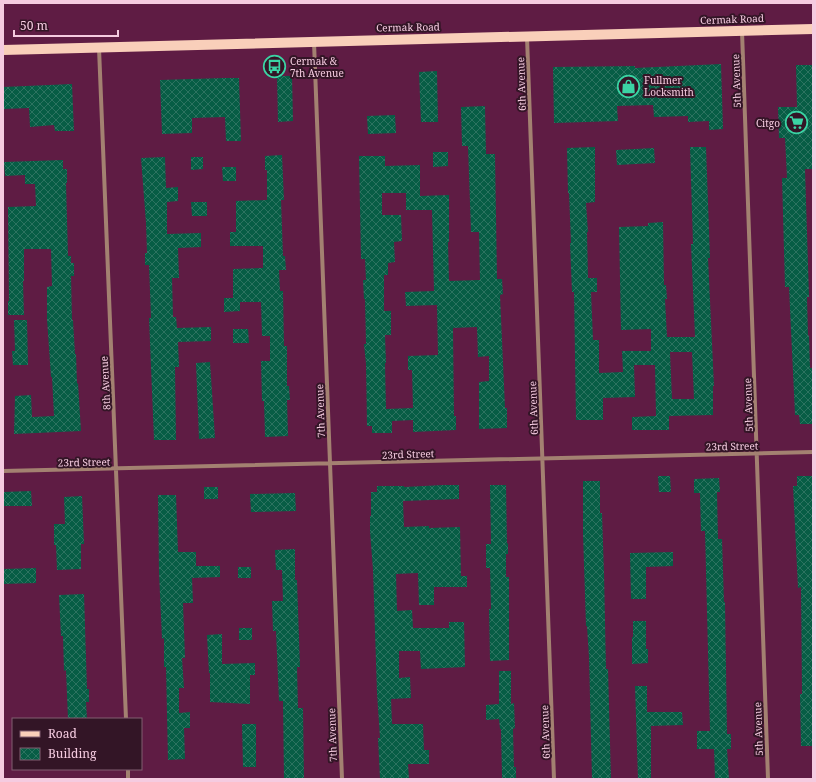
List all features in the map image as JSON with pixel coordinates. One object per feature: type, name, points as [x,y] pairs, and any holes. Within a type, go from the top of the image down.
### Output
[{"type":"main road","name":"Cermak Road","points":[[3,50],[813,29]]},
{"type":"street","name":"5th Avenue","points":[[742,31],[768,779]]},
{"type":"street","name":"6th Avenue","points":[[527,36],[554,779]]},
{"type":"street","name":"7th Avenue","points":[[314,42],[342,779]]},
{"type":"street","name":"8th Avenue","points":[[99,47],[126,718]]},
{"type":"street","name":"23rd Street","points":[[3,472],[813,452]]},
{"type":"building","points":[[721,64],[723,129],[709,130],[709,121],[688,122],[688,116],[654,117],[653,105],[617,106],[618,121],[554,123],[553,67],[635,66],[635,68]]},
{"type":"building","points":[[796,65],[813,65],[813,169],[805,169],[809,297],[807,297],[808,336],[809,335],[810,368],[813,368],[813,424],[800,424],[799,415],[795,415],[789,287],[785,287],[782,178],[787,178],[785,138],[779,138],[778,107],[797,107]]},
{"type":"building","points":[[437,71],[438,122],[421,122],[419,72]]},
{"type":"building","points":[[277,76],[292,76],[293,121],[278,122]]},
{"type":"building","points":[[239,78],[241,141],[226,141],[225,117],[192,118],[192,133],[162,134],[160,80]]},
{"type":"building","points":[[72,84],[74,131],[55,131],[54,125],[30,127],[29,108],[3,109],[3,87]]},
{"type":"building","points":[[485,106],[486,154],[495,154],[497,279],[502,279],[503,294],[500,295],[507,428],[479,429],[479,382],[489,381],[489,356],[478,357],[477,327],[453,328],[454,416],[456,416],[456,430],[413,432],[413,420],[392,421],[392,433],[372,433],[372,426],[367,426],[366,364],[364,344],[366,344],[365,299],[363,280],[366,280],[365,259],[361,259],[359,156],[385,156],[385,166],[420,165],[420,196],[449,195],[449,281],[480,280],[479,232],[471,232],[468,146],[462,146],[461,107]],"holes":[[[382,193],[406,193],[406,210],[432,210],[434,291],[405,292],[406,306],[437,305],[438,355],[408,356],[408,370],[412,370],[413,408],[386,409],[385,335],[391,335],[391,311],[384,311],[384,275],[388,275],[388,263],[395,262],[394,242],[402,241],[401,215],[382,215]]]},
{"type":"building","points":[[395,115],[396,133],[368,134],[367,116]]},
{"type":"building","points":[[595,147],[595,202],[586,203],[588,232],[588,278],[597,278],[597,292],[591,292],[593,340],[599,340],[599,373],[623,372],[622,351],[651,351],[651,329],[621,330],[619,227],[648,226],[648,223],[663,222],[664,285],[666,285],[667,299],[665,299],[667,337],[695,337],[691,244],[693,244],[690,147],[706,147],[710,258],[708,258],[714,386],[713,415],[669,416],[669,430],[632,430],[632,417],[656,416],[655,365],[634,365],[635,397],[603,398],[603,420],[576,420],[574,292],[572,292],[567,148]],"holes":[[[670,352],[692,352],[694,399],[672,399]]]},
{"type":"building","points":[[654,148],[655,163],[617,165],[616,150]]},
{"type":"building","points":[[433,152],[448,152],[448,166],[433,167]]},
{"type":"building","points":[[282,155],[284,200],[281,200],[283,256],[285,256],[286,270],[279,270],[280,291],[283,291],[284,346],[287,346],[287,386],[289,386],[290,400],[287,400],[288,436],[265,437],[261,361],[270,361],[270,336],[262,336],[261,302],[240,302],[240,311],[224,312],[224,298],[233,298],[233,269],[263,268],[263,246],[230,246],[230,232],[236,232],[236,201],[267,200],[267,170],[265,170],[265,156]]},
{"type":"building","points":[[165,157],[166,188],[178,187],[178,201],[167,202],[167,234],[201,233],[201,247],[178,248],[179,278],[172,278],[173,317],[176,317],[177,328],[211,327],[211,341],[178,342],[179,367],[175,367],[176,440],[154,440],[149,318],[151,318],[149,265],[145,265],[145,253],[147,253],[146,223],[141,158]]},
{"type":"building","points":[[191,157],[203,157],[203,169],[191,170]]},
{"type":"building","points":[[63,160],[63,169],[67,169],[68,256],[71,256],[71,263],[74,263],[74,276],[71,276],[72,320],[76,354],[81,431],[14,434],[15,396],[31,395],[32,417],[54,416],[47,319],[47,287],[52,286],[51,249],[24,249],[24,315],[8,315],[8,207],[36,206],[35,184],[25,184],[25,175],[5,176],[4,162]]},
{"type":"building","points":[[222,167],[236,167],[236,181],[223,181]]},
{"type":"building","points":[[191,202],[207,202],[207,216],[192,216]]},
{"type":"building","points":[[14,320],[27,320],[28,365],[13,365],[12,351],[15,351]]},
{"type":"building","points":[[233,329],[248,329],[249,343],[233,343]]},
{"type":"building","points":[[210,362],[215,438],[199,439],[196,363]]},
{"type":"building","points":[[658,476],[670,476],[671,492],[659,492]]},
{"type":"building","points":[[797,476],[813,476],[813,746],[801,746],[801,587],[798,588],[793,486],[797,486]]},
{"type":"building","points":[[719,478],[720,492],[717,492],[718,539],[722,539],[725,602],[727,734],[731,734],[731,749],[727,749],[729,779],[715,779],[714,749],[697,749],[697,731],[710,731],[705,531],[701,531],[700,493],[694,493],[694,479]]},
{"type":"building","points":[[583,481],[600,481],[611,779],[592,779],[589,657],[586,626],[583,534]]},
{"type":"building","points":[[459,485],[459,499],[403,501],[404,527],[460,527],[461,576],[467,576],[467,587],[434,587],[434,605],[419,605],[418,573],[396,574],[397,611],[412,610],[413,628],[449,628],[449,622],[464,622],[465,667],[421,669],[420,651],[399,651],[399,678],[410,677],[411,698],[391,699],[392,724],[423,724],[424,750],[429,750],[429,764],[408,764],[409,779],[380,779],[378,738],[380,738],[370,531],[371,492],[377,492],[377,486],[404,487]]},
{"type":"building","points":[[490,485],[506,485],[508,554],[506,554],[506,577],[509,577],[509,660],[490,661],[490,568],[486,568],[486,544],[491,544]]},
{"type":"building","points":[[204,487],[218,487],[218,499],[204,499]]},
{"type":"building","points":[[31,491],[32,506],[3,506],[3,492]]},
{"type":"building","points":[[295,493],[296,511],[251,512],[250,494]]},
{"type":"building","points":[[158,495],[176,495],[178,552],[196,552],[196,566],[220,566],[220,577],[192,578],[193,603],[183,603],[185,658],[182,658],[184,688],[179,688],[179,713],[190,712],[190,728],[184,728],[185,759],[168,760],[166,667],[164,667],[164,638],[162,639],[159,572]]},
{"type":"building","points":[[82,496],[84,544],[81,544],[81,569],[57,570],[56,545],[54,545],[54,524],[65,524],[64,497]]},
{"type":"building","points":[[295,549],[295,580],[297,580],[300,667],[297,667],[298,708],[303,708],[304,779],[284,779],[283,701],[279,701],[276,631],[273,631],[272,601],[283,601],[282,570],[276,570],[275,550]]},
{"type":"building","points":[[673,552],[673,566],[646,567],[646,599],[631,599],[630,553]]},
{"type":"building","points":[[238,567],[251,567],[251,578],[238,578]]},
{"type":"building","points":[[36,568],[36,583],[3,584],[3,569]]},
{"type":"building","points":[[84,594],[87,689],[89,689],[89,702],[86,702],[87,718],[68,718],[66,670],[64,671],[63,636],[61,636],[59,595]]},
{"type":"building","points":[[633,621],[646,621],[646,649],[648,649],[648,663],[632,664]]},
{"type":"building","points":[[239,628],[252,628],[252,640],[239,640]]},
{"type":"building","points":[[222,634],[222,664],[255,663],[255,675],[250,675],[250,704],[210,702],[210,673],[207,635]]},
{"type":"building","points":[[499,671],[511,671],[511,704],[514,703],[514,767],[516,767],[516,779],[503,779],[502,777],[501,729],[499,719],[486,720],[486,705],[499,704]]},
{"type":"building","points":[[635,686],[647,686],[647,712],[682,712],[683,725],[651,726],[651,779],[638,779]]},
{"type":"building","points":[[242,724],[256,724],[256,767],[243,767]]},
{"type":"place","name":"Cermak & 7th Avenue","points":[[274,67]]},
{"type":"place","name":"Fullmer Locksmith","points":[[628,86]]},
{"type":"place","name":"Citgo","points":[[796,123]]}]
